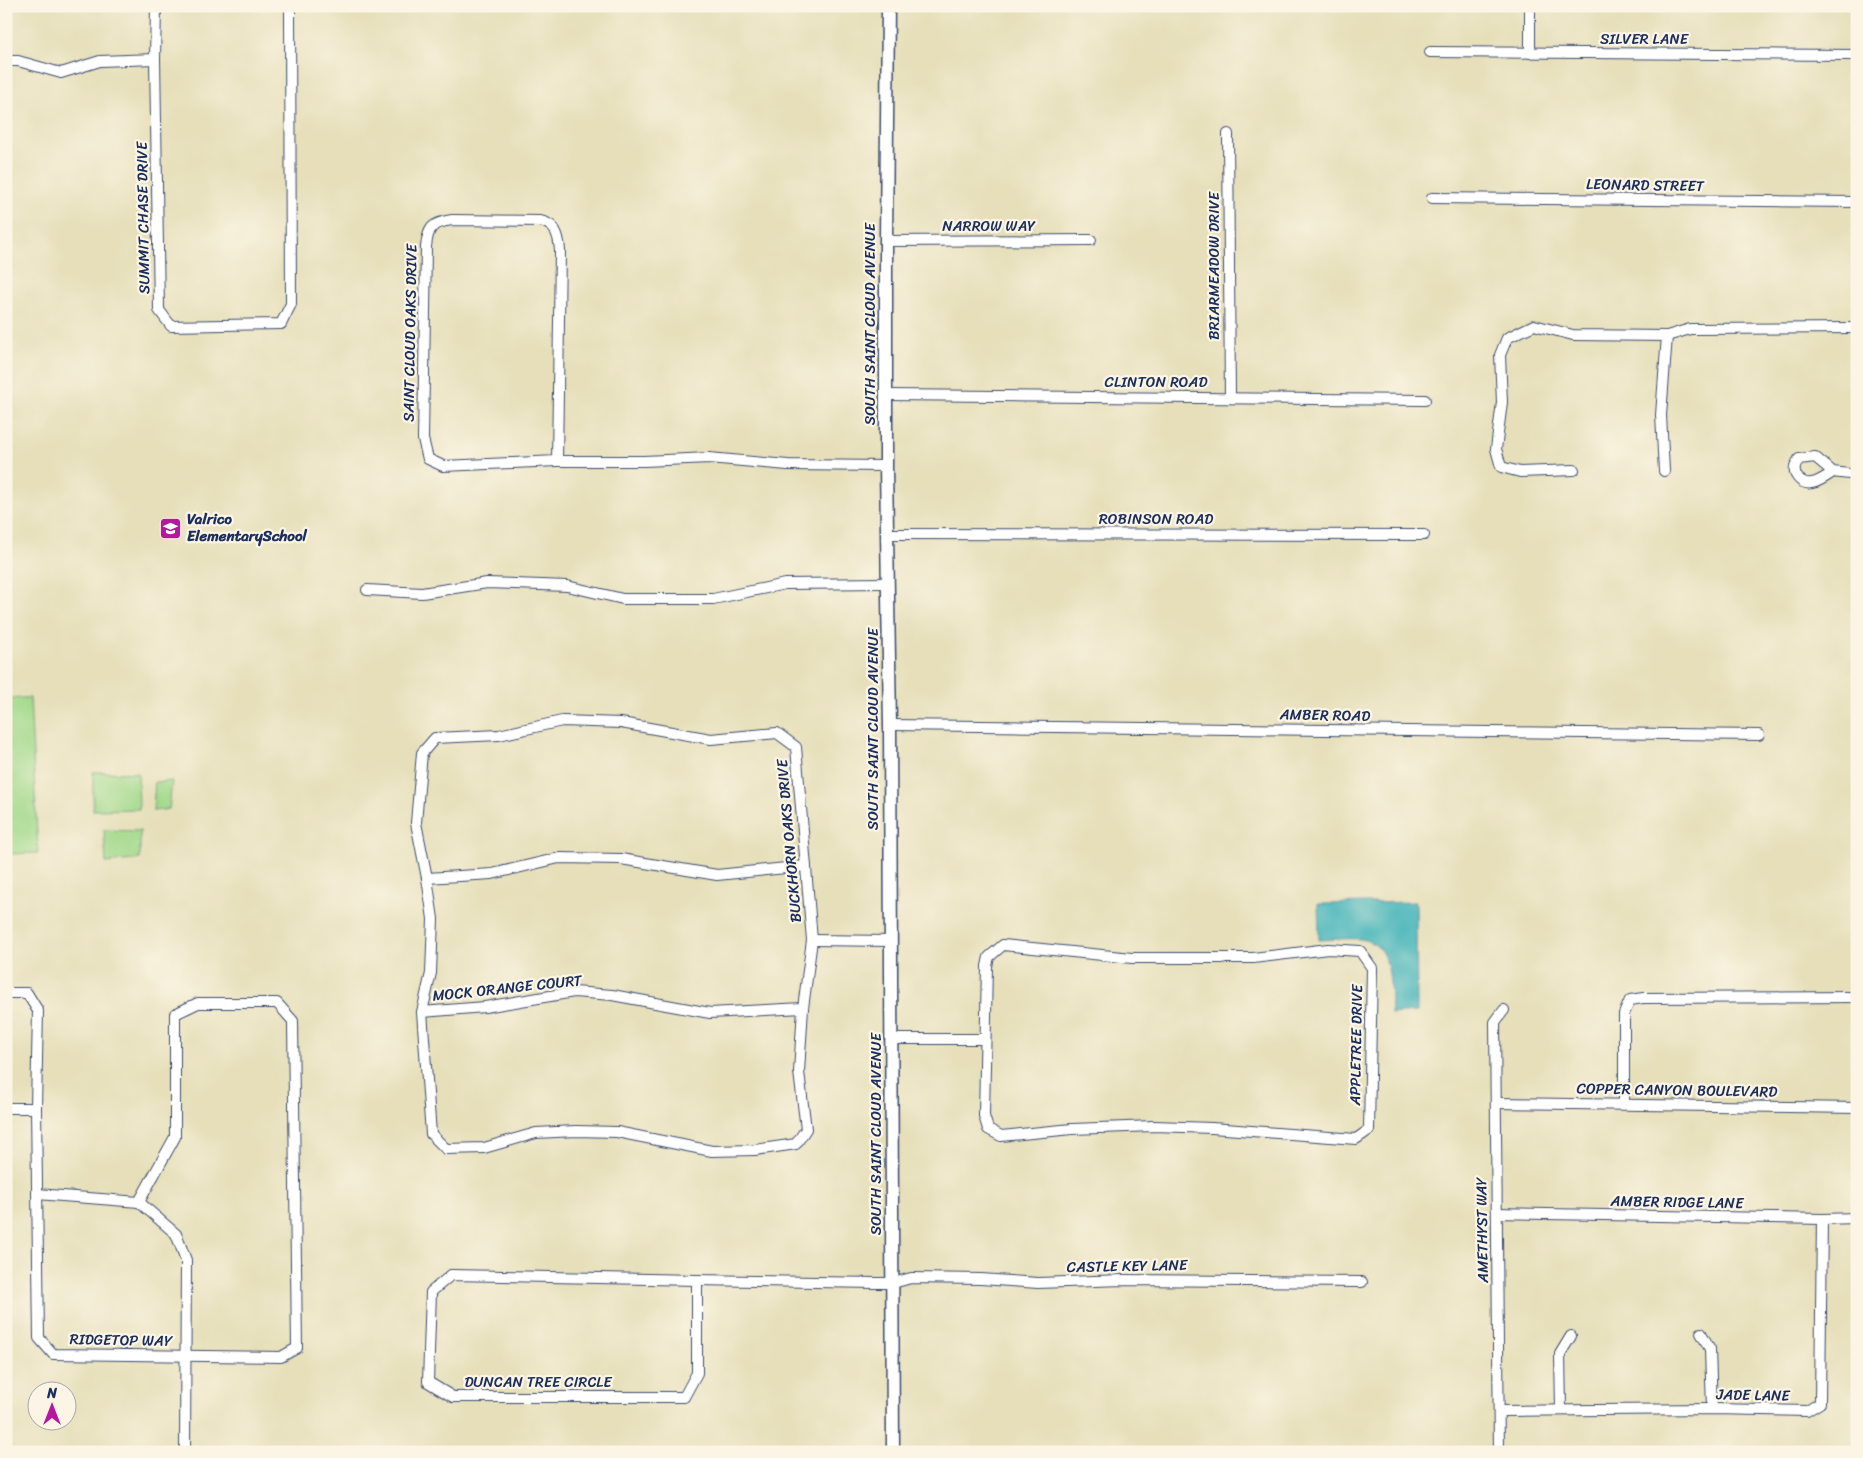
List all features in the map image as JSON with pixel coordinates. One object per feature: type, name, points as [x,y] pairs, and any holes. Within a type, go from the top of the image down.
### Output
[{"type":"street","name":"SUMMIT CHASE DRIVE","points":[[156,6],[155,59],[159,310],[171,326],[281,324],[291,304],[290,6]]},
{"type":"street","name":"SOUTH SAINT CLOUD AVENUE","points":[[888,6],[886,466],[890,725],[893,1452]]},
{"type":"street","points":[[1530,6],[1530,53]]},
{"type":"street","name":"SILVER LANE","points":[[1430,52],[1857,55]]},
{"type":"street","points":[[6,60],[18,61],[61,73],[100,61],[155,59]]},
{"type":"street","name":"BRIARMEADOW DRIVE","points":[[1228,134],[1230,398]]},
{"type":"street","name":"LEONARD STREET","points":[[1432,198],[1857,202]]},
{"type":"street","name":"SAINT CLOUD OAKS DRIVE","points":[[556,461],[560,250],[556,231],[549,224],[540,221],[452,220],[437,223],[429,231],[426,247],[423,439],[428,459],[443,466],[556,461],[644,462],[709,458],[788,465],[886,466]]},
{"type":"street","name":"NARROW WAY","points":[[886,241],[1091,240]]},
{"type":"street","points":[[1574,470],[1520,472],[1501,467],[1496,449],[1502,402],[1500,355],[1507,338],[1534,325],[1573,335],[1667,336],[1690,329],[1857,328]]},
{"type":"street","points":[[1664,471],[1661,415],[1667,336]]},
{"type":"street","name":"CLINTON ROAD","points":[[886,395],[1425,400]]},
{"type":"street","points":[[1834,472],[1857,475]]},
{"type":"street","name":"ROBINSON ROAD","points":[[888,534],[1424,535]]},
{"type":"street","points":[[367,590],[422,593],[497,584],[567,586],[623,599],[713,599],[785,584],[888,583]]},
{"type":"street","name":"BUCKHORN OAKS DRIVE","points":[[562,721],[621,722],[711,739],[777,733],[796,747],[806,866],[812,940],[803,1008],[799,1072],[806,1129],[796,1144],[755,1150],[712,1151],[616,1132],[576,1131],[536,1133],[484,1148],[446,1149],[431,1134],[422,1012],[431,973],[433,919],[416,823],[422,753],[435,738],[500,735],[562,721]]},
{"type":"street","name":"AMBER ROAD","points":[[890,725],[1759,735]]},
{"type":"street","points":[[427,878],[492,874],[559,858],[621,859],[717,875],[806,866]]},
{"type":"street","name":"BUCKHORN OAKS DRIVE","points":[[812,940],[891,940]]},
{"type":"street","name":"APPLETREE DRIVE","points":[[1004,945],[1132,958],[1253,958],[1328,949],[1360,951],[1372,968],[1369,1130],[1356,1139],[1212,1128],[1154,1126],[1072,1129],[1001,1136],[988,1129],[984,1116],[984,1039],[986,966],[988,957],[1004,945]]},
{"type":"street","name":"MOCK ORANGE COURT","points":[[422,1012],[485,1008],[574,992],[612,995],[710,1013],[803,1008]]},
{"type":"street","name":"RIDGETOP WAY","points":[[6,993],[27,993],[38,1011],[36,1108],[38,1338],[53,1354],[281,1357],[297,1348],[293,1021],[277,1003],[198,1003],[175,1014],[175,1137],[139,1202]]},
{"type":"street","points":[[1624,1104],[1624,1014],[1630,1000],[1643,998],[1857,997]]},
{"type":"street","name":"AMETHYST WAY","points":[[1499,1452],[1495,1022],[1504,1010]]},
{"type":"street","points":[[892,1039],[984,1039]]},
{"type":"street","name":"COPPER CANYON BOULEVARD","points":[[1496,1104],[1857,1108]]},
{"type":"street","points":[[6,1108],[36,1108]]},
{"type":"street","points":[[37,1194],[139,1202],[176,1234],[186,1260],[185,1452]]},
{"type":"street","name":"AMBER RIDGE LANE","points":[[1497,1214],[1822,1220],[1857,1218]]},
{"type":"street","name":"JADE LANE","points":[[1499,1411],[1712,1409],[1807,1411],[1820,1404],[1822,1220]]},
{"type":"street","name":"DUNCAN TREE CIRCLE","points":[[697,1280],[698,1373],[684,1397],[453,1397],[428,1382],[430,1292],[451,1275],[893,1283]]},
{"type":"street","name":"CASTLE KEY LANE","points":[[893,1283],[910,1278],[981,1279],[1038,1283],[1132,1280],[1362,1282]]},
{"type":"street","points":[[1701,1333],[1710,1349],[1712,1409]]},
{"type":"street","points":[[1561,1409],[1560,1354],[1571,1336]]},
{"type":"green space","points":[[6,698],[30,698],[38,853],[6,854]]},
{"type":"green space","points":[[93,772],[138,773],[139,809],[93,810]]},
{"type":"green space","points":[[172,781],[169,809],[153,811],[155,782]]},
{"type":"green space","points":[[104,830],[140,831],[140,859],[106,863]]},
{"type":"water","points":[[1416,902],[1417,1012],[1391,1014],[1389,971],[1381,951],[1374,944],[1361,939],[1319,940],[1318,904]]},
{"type":"place","name":"Valrico ElementarySchool","points":[[171,528]]}]
